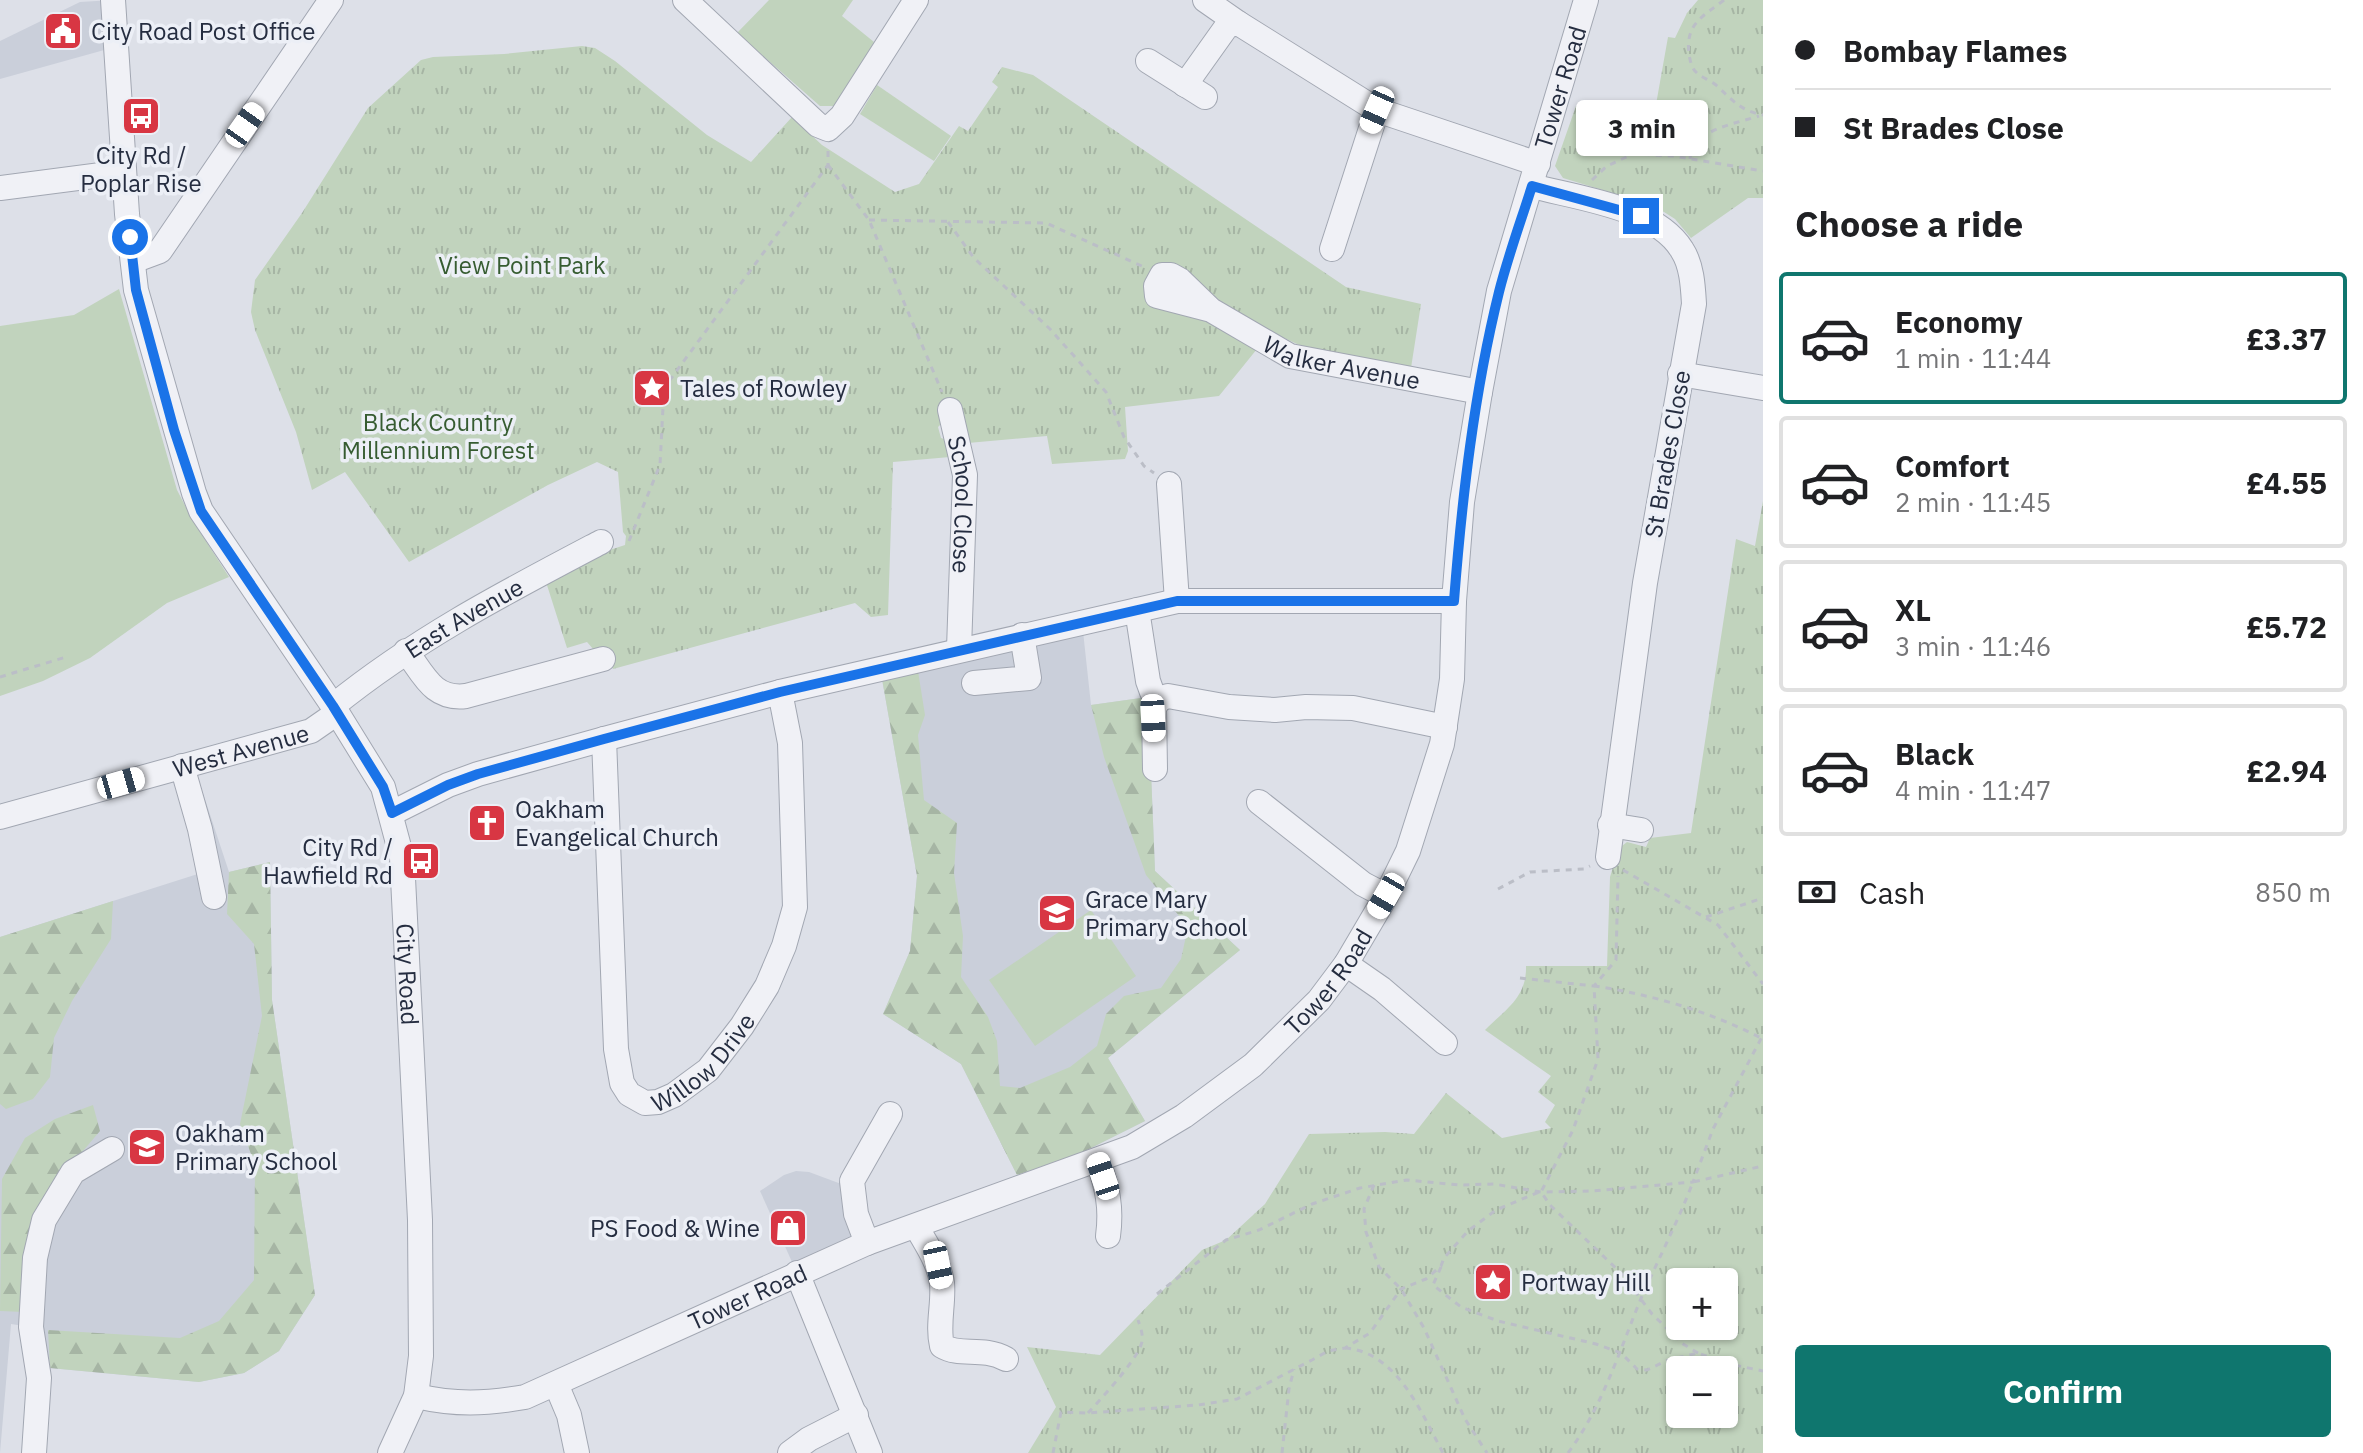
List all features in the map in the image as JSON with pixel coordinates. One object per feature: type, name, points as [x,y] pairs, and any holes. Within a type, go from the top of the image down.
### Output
[{"type":"street","name":"City Road","points":[[113,0],[124,172],[136,290],[174,430],[201,511],[335,709],[383,787],[402,858],[420,1220],[421,1356],[416,1396],[390,1453]]},
{"type":"street","points":[[133,261],[160,251],[331,0]]},
{"type":"street","points":[[685,0],[818,125],[828,129],[842,116],[916,0]]},
{"type":"street","name":"St Brades Close","points":[[1205,0],[1377,110],[1641,216],[1662,230],[1683,251],[1692,281],[1694,304],[1645,583],[1608,857]]},
{"type":"street","name":"Tower Road","points":[[416,1396],[447,1403],[482,1404],[525,1397],[867,1243],[1132,1147],[1184,1116],[1253,1065],[1319,1000],[1346,964],[1408,851],[1442,744],[1452,679],[1454,601],[1462,502],[1499,291],[1586,0]]},
{"type":"street","points":[[1148,61],[1195,91],[1227,26],[1238,23]]},
{"type":"street","points":[[1332,249],[1377,110]]},
{"type":"street","points":[[0,188],[124,172]]},
{"type":"street","name":"Walker Avenue","points":[[1162,275],[1156,286],[1157,296],[1211,310],[1290,356],[1480,392]]},
{"type":"street","points":[[1681,368],[1763,374]]},
{"type":"street","points":[[1681,368],[1763,388]]},
{"type":"street","name":"School Close","points":[[950,410],[965,475],[959,649]]},
{"type":"street","points":[[1169,484],[1177,601]]},
{"type":"street","name":"East Avenue","points":[[335,709],[406,651],[459,617],[601,542]]},
{"type":"street","points":[[392,813],[478,774],[604,739],[780,692],[1177,601],[1454,601]]},
{"type":"street","points":[[1137,610],[1148,681],[1152,692],[1160,699]]},
{"type":"street","points":[[974,683],[1029,678],[1022,635]]},
{"type":"street","points":[[406,651],[434,687],[451,698],[587,658]]},
{"type":"street","name":"Willow Drive","points":[[604,739],[616,1049],[622,1083],[629,1094],[645,1103],[658,1102],[674,1095],[708,1070],[742,1026],[767,986],[784,946],[795,907],[795,858],[790,743],[780,692]]},
{"type":"street","points":[[1155,769],[1154,707],[1160,699],[1168,696],[1229,707],[1275,710],[1353,708],[1445,727]]},
{"type":"street","name":"West Avenue","points":[[0,817],[311,731],[335,709]]},
{"type":"street","points":[[182,766],[200,829],[214,897]]},
{"type":"street","points":[[1259,802],[1363,884],[1386,896]]},
{"type":"street","points":[[1610,825],[1641,830]]},
{"type":"street","points":[[1346,964],[1382,989],[1445,1043]]},
{"type":"street","points":[[867,1243],[856,1214],[852,1181],[890,1114]]},
{"type":"street","points":[[34,1453],[39,1378],[31,1327],[35,1258],[44,1220],[73,1172],[112,1149]]},
{"type":"street","points":[[1098,1160],[1109,1193],[1111,1214],[1108,1236]]},
{"type":"street","points":[[916,1226],[938,1265],[942,1285],[942,1346],[951,1351],[981,1350],[1006,1359]]},
{"type":"street","points":[[797,1273],[870,1453]]},
{"type":"street","points":[[556,1384],[569,1415],[577,1453]]},
{"type":"street","points":[[790,1453],[809,1439],[856,1415]]},
{"type":"path","points":[[1724,0],[1693,24],[1688,44],[1690,63],[1696,74],[1717,86],[1730,102],[1750,113],[1763,115]]},
{"type":"path","points":[[1690,159],[1691,148],[1702,136],[1763,115]]},
{"type":"path","points":[[1586,187],[1607,166],[1633,154],[1690,159],[1763,171]]},
{"type":"path","points":[[629,541],[660,465],[664,388],[828,165],[869,220],[950,410]]},
{"type":"path","points":[[869,220],[1046,223],[1162,275]]},
{"type":"path","points":[[948,222],[974,258],[1050,329],[1106,392],[1124,437],[1144,466],[1169,484]]},
{"type":"path","points":[[0,677],[66,657]]},
{"type":"path","points":[[1498,889],[1530,872],[1584,869],[1608,857]]},
{"type":"path","points":[[1698,1353],[1668,1360],[1647,1370],[1637,1369],[1621,1353],[1596,1344],[1498,1321],[1461,1307],[1433,1285],[1444,1258],[1468,1231],[1496,1210],[1541,1192],[1573,1130],[1598,1059],[1594,986],[1616,960],[1618,867],[1718,925],[1763,984]]},
{"type":"path","points":[[1704,918],[1763,898]]},
{"type":"path","points":[[1520,978],[1643,993],[1728,1020],[1763,1037],[1713,1129],[1598,1404],[1568,1453]]},
{"type":"path","points":[[1157,1294],[1226,1240],[1259,1230],[1312,1204],[1374,1185],[1407,1180],[1459,1185],[1494,1184],[1541,1192],[1592,1191],[1693,1182],[1763,1166]]},
{"type":"path","points":[[1374,1185],[1364,1209],[1366,1232],[1379,1267],[1401,1289],[1424,1328],[1465,1419],[1487,1453]]},
{"type":"path","points":[[1541,1192],[1551,1206],[1622,1274],[1664,1327],[1683,1344],[1725,1363],[1763,1371]]},
{"type":"path","points":[[1345,1348],[1377,1326],[1391,1300],[1401,1289],[1426,1279],[1441,1266]]},
{"type":"path","points":[[1088,1413],[1106,1394],[1141,1345],[1142,1332],[1138,1320]]},
{"type":"path","points":[[1053,1453],[1061,1412],[1088,1413],[1214,1404],[1237,1399],[1328,1351],[1345,1348],[1363,1349],[1395,1372],[1443,1453]]},
{"type":"path","points":[[1282,1453],[1294,1369]]},
{"type":"shaded area","points":[[113,0],[115,47],[0,79],[0,41],[80,2]]},
{"type":"shaded area","name":"Grace Mary Primary School","points":[[1082,622],[1091,705],[1148,697],[1155,871],[1240,950],[1108,1058],[1145,1121],[1083,1152],[1017,1175],[961,1064],[883,1014],[910,951],[917,876],[882,679]]},
{"type":"shaded area","name":"Oakham Primary School","points":[[198,778],[229,872],[270,862],[272,1000],[315,1295],[279,1351],[244,1373],[199,1382],[50,1368],[31,1327],[11,1324],[0,1453],[0,937],[204,872]]},
{"type":"shaded area","points":[[796,1171],[809,1172],[852,1188],[867,1243],[797,1273],[760,1191]]},
{"type":"green space","points":[[769,0],[853,0],[842,16],[874,42],[836,106],[820,106],[737,33]]},
{"type":"green space","points":[[1698,0],[1763,0],[1763,198],[1748,198],[1691,238],[1675,219],[1664,212],[1642,202],[1563,178],[1555,166],[1576,106],[1652,127],[1668,37],[1675,38],[1687,13]]},
{"type":"green space","name":"View Point Park","points":[[582,46],[595,48],[615,61],[707,135],[751,162],[792,117],[822,145],[895,192],[919,184],[959,126],[968,131],[998,87],[992,82],[1002,67],[1033,75],[1346,287],[1421,304],[1411,368],[1308,349],[1273,333],[1207,293],[1185,307],[1257,349],[1219,396],[1125,407],[1128,451],[1125,459],[1052,464],[1047,436],[968,443],[944,421],[938,427],[941,438],[947,440],[950,457],[893,462],[888,615],[871,617],[855,603],[613,669],[607,651],[594,650],[587,642],[567,648],[546,582],[585,558],[625,545],[618,472],[597,462],[548,485],[409,562],[345,472],[312,490],[296,432],[255,330],[251,312],[255,280],[302,213],[368,108],[421,60]]},
{"type":"green space","points":[[877,85],[951,136],[934,161],[860,114]]},
{"type":"green space","points":[[119,289],[177,490],[229,577],[167,603],[90,658],[43,681],[0,696],[0,326],[74,315]]},
{"type":"green space","points":[[1763,501],[1763,1453],[1028,1453],[1056,1407],[1027,1347],[1100,1355],[1202,1250],[1226,1240],[1265,1204],[1309,1134],[1414,1134],[1446,1093],[1502,1138],[1551,1128],[1545,1122],[1555,1105],[1538,1092],[1551,1076],[1485,1030],[1519,994],[1526,966],[1607,966],[1613,867],[1608,857],[1627,842],[1646,847],[1650,838],[1691,833],[1736,539],[1755,546]]},
{"type":"green space","points":[[918,671],[925,715],[918,735],[924,800],[957,823],[954,873],[963,936],[961,977],[988,1017],[997,1041],[1000,1086],[1020,1088],[1070,1067],[1097,1046],[1106,1014],[1124,996],[1161,988],[1181,959],[1188,927],[1146,875],[1104,757],[1091,705],[1148,697],[1155,871],[1240,950],[1108,1058],[1145,1121],[1083,1152],[1017,1175],[961,1064],[883,1014],[910,951],[917,876],[882,679]]},
{"type":"green space","points":[[270,862],[272,1000],[315,1295],[279,1351],[244,1373],[199,1382],[50,1368],[48,1330],[180,1338],[219,1321],[254,1280],[255,1165],[240,1124],[262,1016],[254,944],[227,914],[229,872]]},
{"type":"green space","points":[[113,901],[111,939],[72,1001],[54,1038],[50,1077],[33,1099],[6,1109],[0,1104],[0,937]]},
{"type":"green space","points":[[1091,910],[1136,976],[1035,1046],[989,980]]},
{"type":"green space","points":[[93,1105],[100,1131],[49,1191],[24,1312],[0,1311],[2,1179],[25,1138],[55,1119]]},
{"type":"place","name":"City Road Post Office","points":[[63,31]]},
{"type":"place","name":"City Rd / Poplar Rise","points":[[141,116]]},
{"type":"place","name":"Tales of Rowley","points":[[652,388]]},
{"type":"place","name":"Oakham Evangelical Church","points":[[487,823]]},
{"type":"place","name":"City Rd / Hawfield Rd","points":[[421,861]]},
{"type":"place","name":"Grace Mary Primary School","points":[[1057,913]]},
{"type":"place","name":"Oakham Primary School","points":[[147,1147]]},
{"type":"place","name":"PS Food & Wine","points":[[788,1228]]},
{"type":"place","name":"Portway Hill","points":[[1493,1282]]},
{"type":"route","points":[[130,237],[136,290],[174,430],[201,511],[333,706],[383,787],[392,813],[421,797],[478,774],[604,739],[780,692],[1177,601],[1454,601],[1462,502],[1480,392],[1499,291],[1532,186],[1641,216]]},
{"type":"park label","name":"Black Country Millennium Forest","points":[[438,436]]}]
